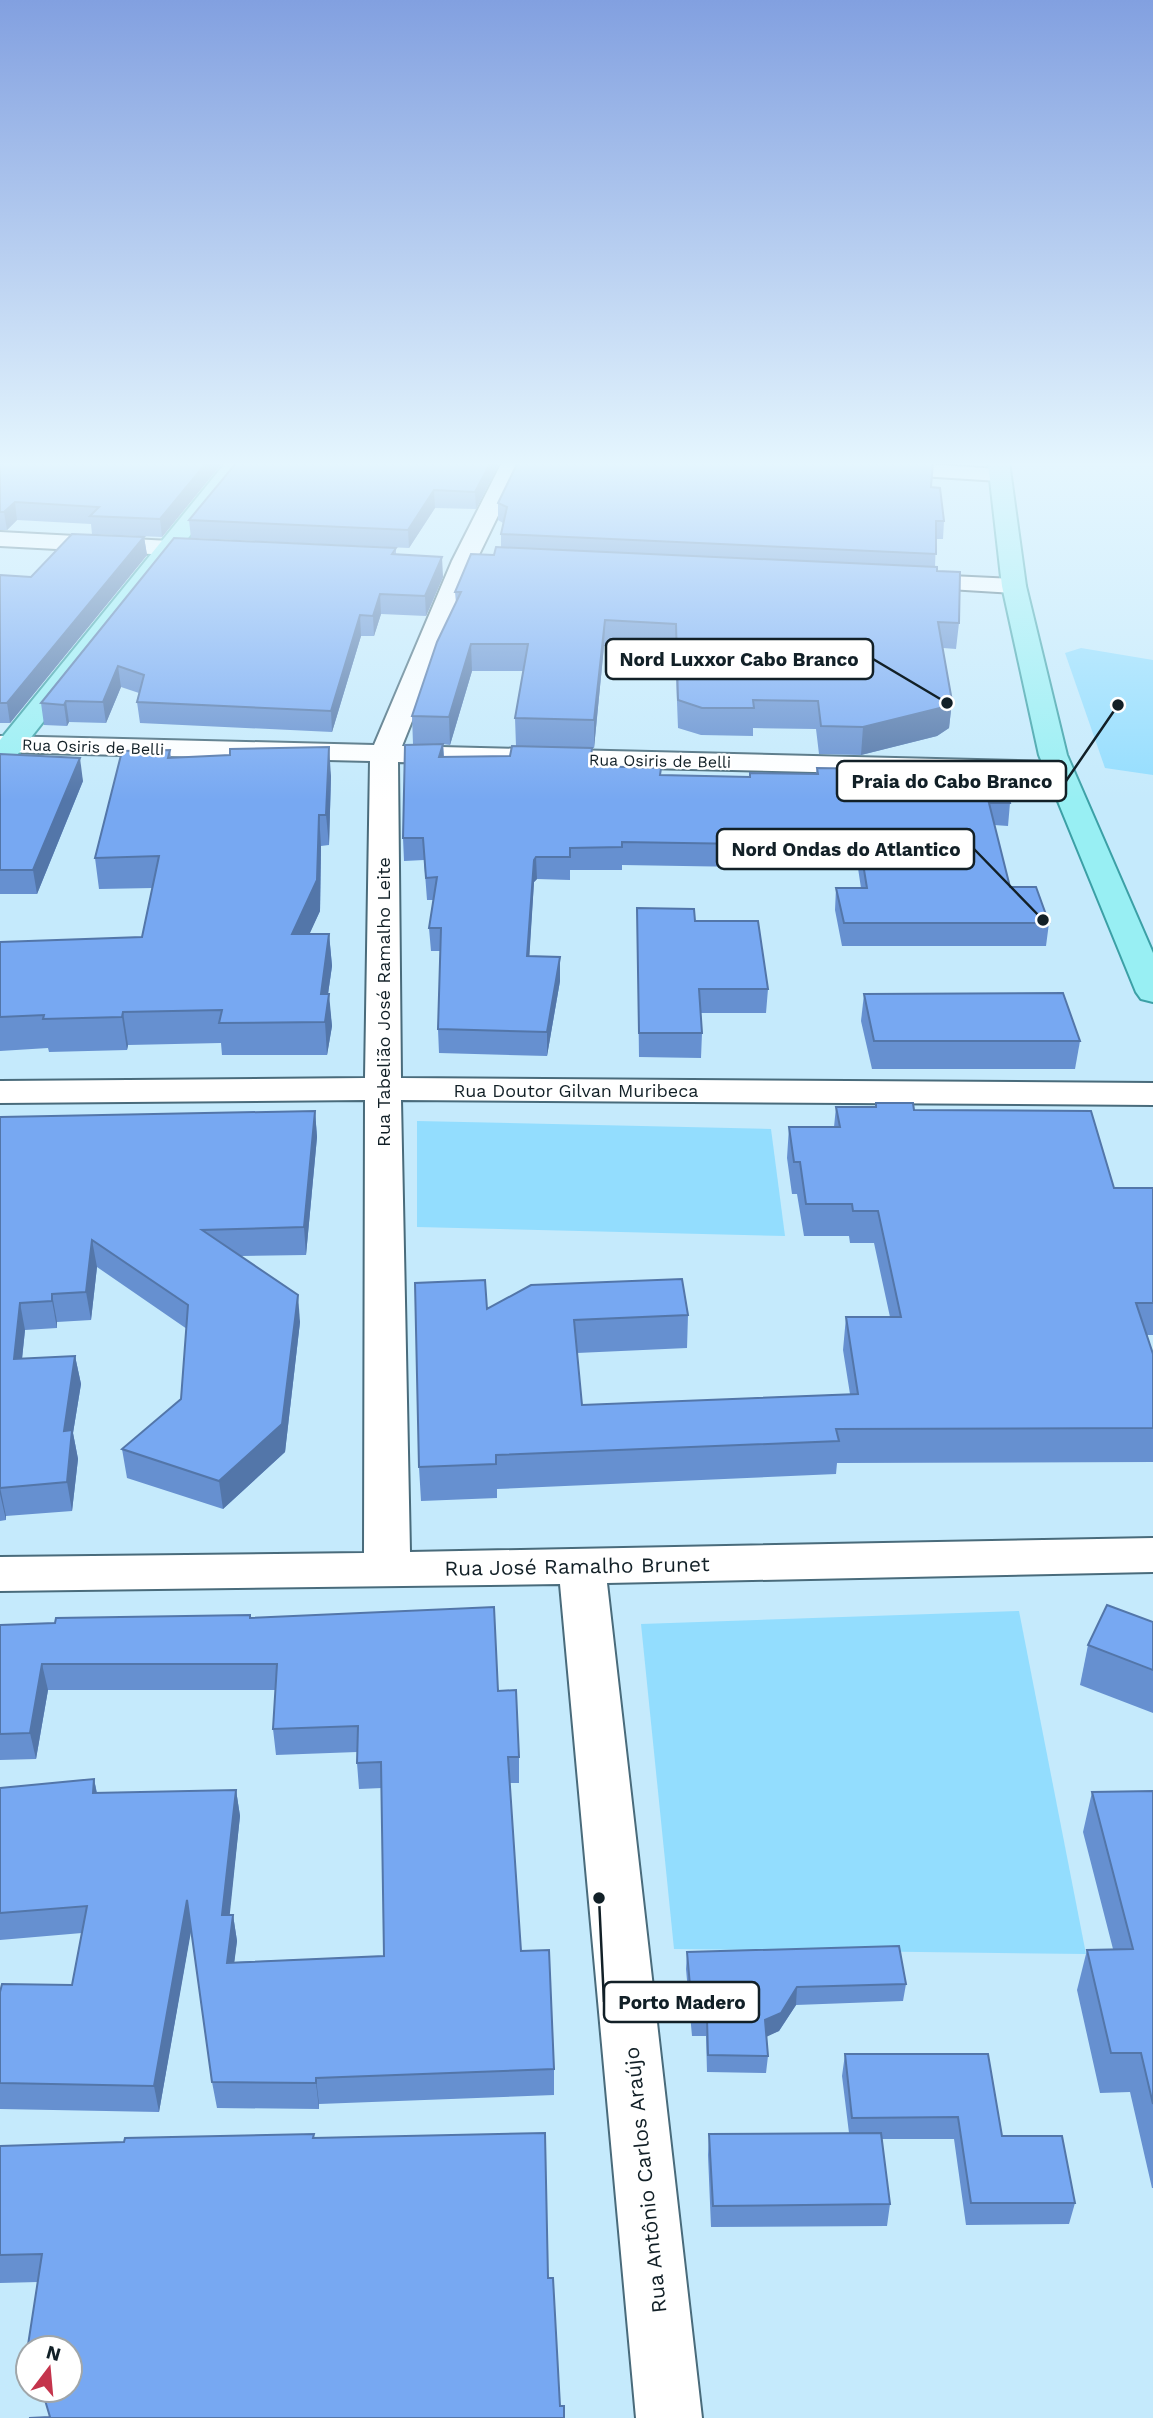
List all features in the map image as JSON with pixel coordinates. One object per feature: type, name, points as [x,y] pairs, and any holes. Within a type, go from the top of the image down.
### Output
[{"type":"main road","points":[[3,749],[143,575]]},
{"type":"main road","points":[[1013,575],[1058,770],[1153,992]]},
{"type":"street","name":"Rua Tabelião José Ramalho Leite","points":[[387,1570],[383,1089],[384,755],[458,575]]},
{"type":"street","points":[[887,580],[1014,586]]},
{"type":"street","name":"Rua Osiris de Belli","points":[[3,749],[1058,770]]},
{"type":"street","name":"Rua Doutor Gilvan Muribeca","points":[[0,1092],[383,1089],[1153,1094]]},
{"type":"street","name":"Rua José Ramalho Brunet","points":[[0,1574],[387,1570],[1153,1555]]},
{"type":"street","name":"Rua Antônio Carlos Araújo","points":[[582,1565],[669,2418]]},
{"type":"shaded area","points":[[1081,648],[1153,660],[1153,775],[1105,768],[1065,653]]},
{"type":"shaded area","points":[[417,1121],[771,1129],[785,1236],[417,1227]]},
{"type":"shaded area","points":[[1019,1611],[1086,1954],[674,1949],[641,1624]]},
{"type":"building","points":[[0,575],[31,577],[33,575],[113,575],[7,703],[0,703]]},
{"type":"building","points":[[144,575],[434,575],[425,596],[380,594],[373,616],[360,615],[331,711],[137,702],[144,675],[118,666],[103,702],[66,701],[64,705],[41,703]]},
{"type":"building","points":[[462,575],[960,575],[959,623],[938,622],[952,701],[940,708],[863,727],[821,726],[818,701],[753,700],[754,708],[702,708],[678,700],[676,624],[605,620],[594,720],[515,718],[528,644],[471,644],[449,717],[412,716],[437,642],[461,592],[455,592]]},
{"type":"building","points":[[443,744],[439,757],[510,756],[512,746],[592,748],[590,766],[661,768],[660,775],[750,777],[750,773],[818,774],[817,768],[1001,771],[1010,803],[989,803],[1010,887],[1036,887],[1049,923],[844,923],[836,888],[867,888],[858,833],[744,830],[745,844],[622,842],[622,847],[570,848],[570,857],[536,857],[534,860],[527,956],[560,957],[547,1032],[438,1029],[441,928],[429,928],[437,877],[426,878],[423,838],[403,838],[405,745]]},
{"type":"building","points":[[329,747],[326,815],[319,815],[317,880],[292,934],[329,934],[321,994],[329,994],[325,1022],[219,1023],[222,1010],[123,1012],[122,1017],[0,1017],[0,942],[142,937],[159,856],[95,858],[122,751],[170,750],[168,758],[230,755],[230,749]]},
{"type":"building","points":[[0,754],[80,758],[33,870],[0,870]]},
{"type":"building","points":[[637,908],[694,909],[695,921],[758,921],[768,989],[699,989],[702,1033],[639,1033]]},
{"type":"building","points":[[1063,993],[1080,1041],[874,1041],[864,994]]},
{"type":"building","points":[[876,1103],[913,1103],[914,1110],[1091,1111],[1114,1188],[1153,1188],[1153,1303],[1136,1303],[1153,1354],[1153,1428],[836,1429],[839,1441],[496,1455],[496,1464],[419,1467],[415,1283],[485,1280],[487,1309],[531,1285],[682,1279],[688,1315],[574,1320],[582,1405],[858,1394],[846,1317],[901,1317],[878,1211],[853,1211],[852,1204],[806,1204],[800,1162],[794,1162],[789,1127],[840,1127],[836,1107],[876,1107]]},
{"type":"building","points":[[315,1111],[304,1227],[202,1230],[298,1295],[282,1424],[219,1481],[122,1449],[181,1399],[188,1305],[92,1240],[86,1292],[52,1294],[52,1301],[20,1303],[14,1359],[75,1356],[64,1431],[72,1430],[67,1482],[0,1488],[0,1117]]},
{"type":"building","points":[[1107,1605],[1153,1622],[1153,1670],[1088,1645]]},
{"type":"building","points":[[494,1607],[498,1691],[516,1690],[519,1757],[508,1757],[521,1951],[549,1950],[554,2069],[316,2078],[316,2083],[212,2082],[187,1900],[154,2086],[0,2083],[2,1984],[72,1985],[87,1906],[0,1913],[0,1788],[94,1779],[93,1793],[236,1790],[222,1915],[233,1915],[227,1963],[384,1956],[381,1762],[357,1763],[358,1726],[273,1729],[277,1664],[42,1664],[30,1733],[0,1734],[0,1625],[55,1623],[56,1618],[250,1615],[250,1618]]},
{"type":"building","points":[[1153,1791],[1153,2104],[1141,2053],[1111,2053],[1087,1950],[1133,1949],[1092,1792]]},
{"type":"building","points":[[899,1946],[906,1984],[797,1987],[781,2013],[765,2020],[768,2056],[708,2055],[707,2019],[693,2019],[687,1952]]},
{"type":"building","points":[[845,2054],[988,2054],[1002,2136],[1062,2136],[1075,2203],[971,2203],[958,2117],[852,2118]]},
{"type":"building","points":[[545,2133],[548,2278],[553,2278],[560,2406],[564,2406],[564,2418],[29,2418],[50,2417],[46,2404],[84,2404],[84,2334],[30,2334],[42,2254],[0,2255],[0,2146],[124,2142],[125,2138],[314,2134],[313,2138]]},
{"type":"building","points":[[881,2133],[890,2204],[713,2206],[709,2134]]},
{"type":"place","name":"Nord Luxxor Cabo Branco","points":[[947,703]]},
{"type":"place","name":"Praia do Cabo Branco","points":[[1118,705]]},
{"type":"place","name":"Nord Ondas do Atlantico","points":[[1043,920]]},
{"type":"place","name":"Porto Madero","points":[[599,1898]]}]
